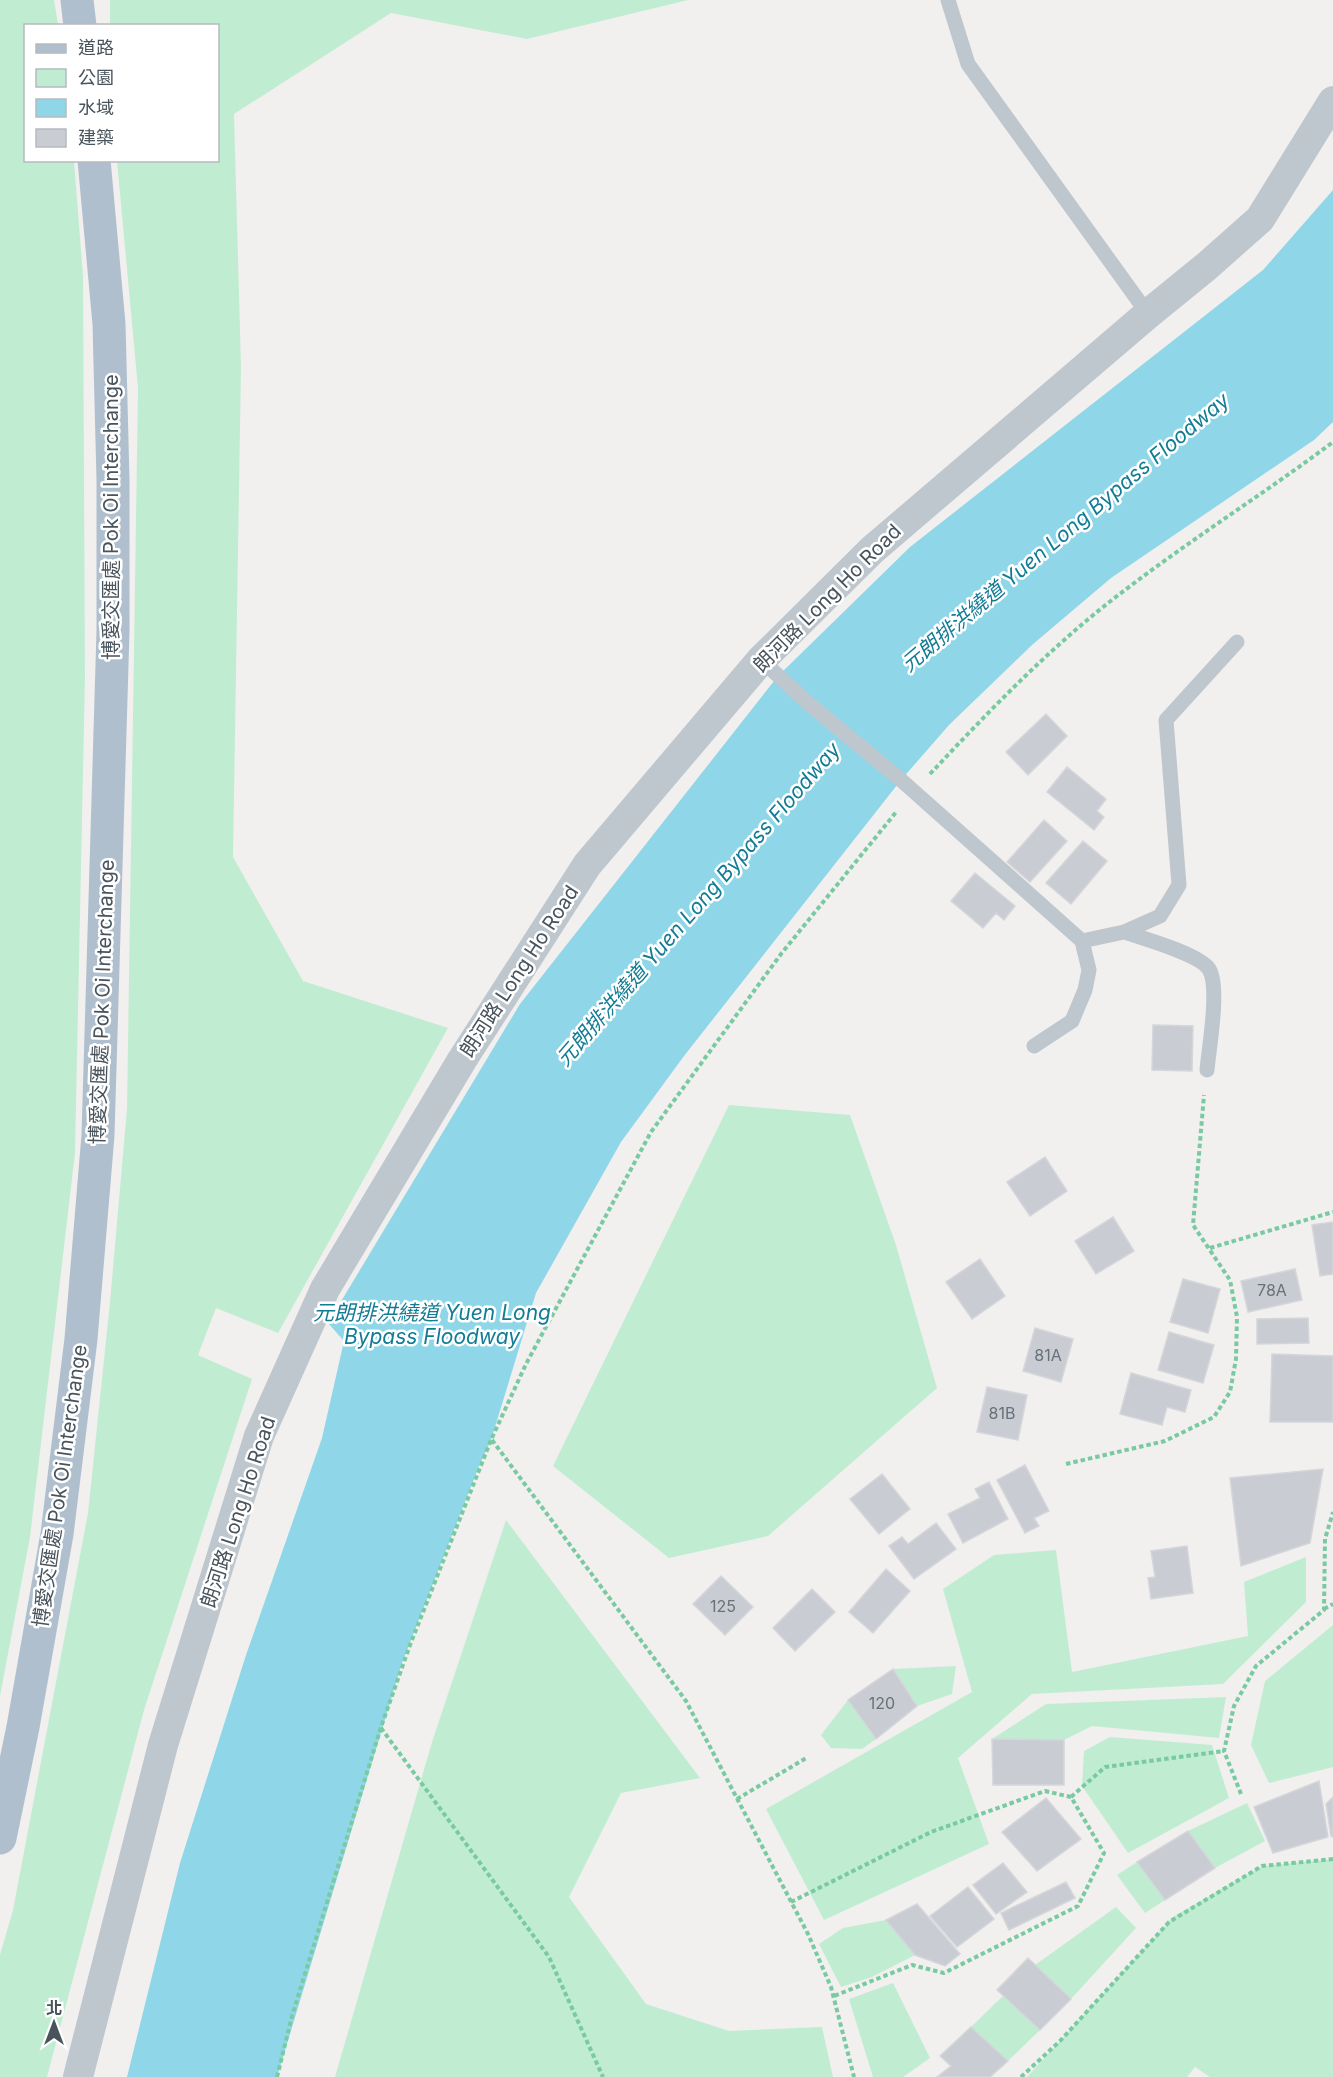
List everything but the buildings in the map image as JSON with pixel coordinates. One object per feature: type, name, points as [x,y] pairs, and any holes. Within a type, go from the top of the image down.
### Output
[{"type":"main road","points":[[77,0],[80,24]]},
{"type":"main road","name":"博愛交匯處 Pok Oi Interchange","points":[[0,1838],[23,1727],[57,1534],[81,1339],[98,1135],[113,631],[113,480],[109,324],[94,162]]},
{"type":"street","name":"朗河路 Long Ho Road","points":[[78,2077],[163,1745],[259,1436],[325,1289],[462,1060],[587,865],[761,660],[872,550],[1148,314],[1208,266],[1260,219],[1333,102]]},
{"type":"lane","points":[[948,0],[968,64],[1148,314]]},
{"type":"lane","points":[[1082,941],[1124,932],[1160,916],[1179,885],[1166,720],[1237,642]]},
{"type":"lane","points":[[761,660],[808,703],[901,780],[1082,941],[1089,970],[1085,990],[1072,1021],[1034,1046]]},
{"type":"lane","points":[[1124,932],[1194,956],[1209,968],[1215,989],[1208,1070]]},
{"type":"path","points":[[277,2077],[296,2004],[381,1727],[410,1645],[491,1440],[526,1364],[651,1132],[781,954],[913,792],[974,727],[1062,641],[1124,590],[1333,442]]},
{"type":"path","points":[[1066,1464],[1165,1441],[1214,1416],[1230,1392],[1236,1359],[1237,1317],[1230,1280],[1193,1225],[1208,1070]]},
{"type":"path","points":[[1210,1248],[1333,1212]]},
{"type":"path","points":[[491,1440],[686,1701],[808,1934],[834,1996],[854,2077]]},
{"type":"path","points":[[1324,1610],[1325,1539],[1333,1512]]},
{"type":"path","points":[[1241,1794],[1224,1751],[1234,1706],[1256,1666],[1333,1604]]},
{"type":"path","points":[[381,1727],[549,1957],[603,2077]]},
{"type":"path","points":[[1071,1797],[1106,1767],[1224,1751]]},
{"type":"path","points":[[737,1799],[808,1758]]},
{"type":"path","points":[[791,1902],[931,1832],[1045,1791],[1071,1797],[1104,1853],[1078,1906],[944,1973],[912,1965],[834,1996]]},
{"type":"path","points":[[1021,2077],[1060,2041],[1169,1922],[1262,1866],[1333,1859]]},
{"type":"green space","points":[[0,0],[54,0],[58,24],[24,24],[24,162],[74,162],[83,276],[85,676],[75,1153],[30,1537],[0,1696]]},
{"type":"green space","points":[[110,0],[688,0],[527,39],[391,13],[234,114],[241,367],[233,857],[303,981],[448,1028],[278,1333],[216,1308],[198,1355],[252,1379],[144,1710],[47,2077],[0,2077],[0,1955],[13,1910],[88,1513],[127,1109],[138,388],[117,162],[219,162],[219,24],[110,24]]},
{"type":"green space","points":[[729,1105],[850,1115],[896,1245],[937,1388],[768,1536],[669,1558],[553,1466]]},
{"type":"green space","points":[[506,1520],[700,1778],[621,1793],[569,1897],[646,2004],[729,2031],[822,2027],[833,2077],[335,2077],[432,1742]]},
{"type":"green space","points":[[1056,1550],[1072,1672],[1248,1636],[1244,1582],[1306,1557],[1306,1602],[1223,1684],[1032,1694],[958,1758],[989,1844],[824,1920],[766,1809],[972,1692],[943,1589],[994,1555]]},
{"type":"green space","points":[[1333,1625],[1333,1767],[1269,1783],[1251,1745],[1265,1681]]},
{"type":"green space","points":[[956,1666],[952,1694],[917,1706],[893,1669]]},
{"type":"green space","points":[[1226,1697],[1219,1738],[1092,1726],[1064,1740],[992,1739],[1046,1704]]},
{"type":"green space","points":[[848,1700],[876,1739],[862,1749],[831,1748],[821,1735]]},
{"type":"green space","points":[[1110,1737],[1212,1745],[1229,1798],[1128,1853],[1082,1786],[1084,1751]]},
{"type":"green space","points":[[1247,1803],[1265,1841],[1215,1868],[1188,1831]]},
{"type":"green space","points":[[1333,1859],[1333,2077],[1210,2077],[1195,2067],[1187,2077],[1027,2077],[1173,1917],[1262,1866]]},
{"type":"green space","points":[[1137,1862],[1165,1900],[1145,1913],[1117,1875]]},
{"type":"green space","points":[[1116,1907],[1136,1928],[1071,1999],[1035,1965]]},
{"type":"green space","points":[[886,1920],[915,1955],[872,1977],[841,1987],[819,1944],[843,1928]]},
{"type":"green space","points":[[893,1983],[930,2058],[903,2077],[873,2077],[849,1999]]},
{"type":"green space","points":[[1003,1996],[1040,2030],[1008,2061],[971,2027]]},
{"type":"water","name":"元朗排洪繞道 Yuen Long Bypass Floodway","points":[[1333,190],[1333,422],[1314,440],[1111,578],[1032,645],[949,725],[901,780],[684,1056],[621,1142],[536,1293],[491,1440],[402,1663],[277,2077],[127,2077],[180,1863],[246,1655],[322,1438],[344,1341],[328,1323],[520,1004],[778,676],[910,547],[1263,270]]}]
